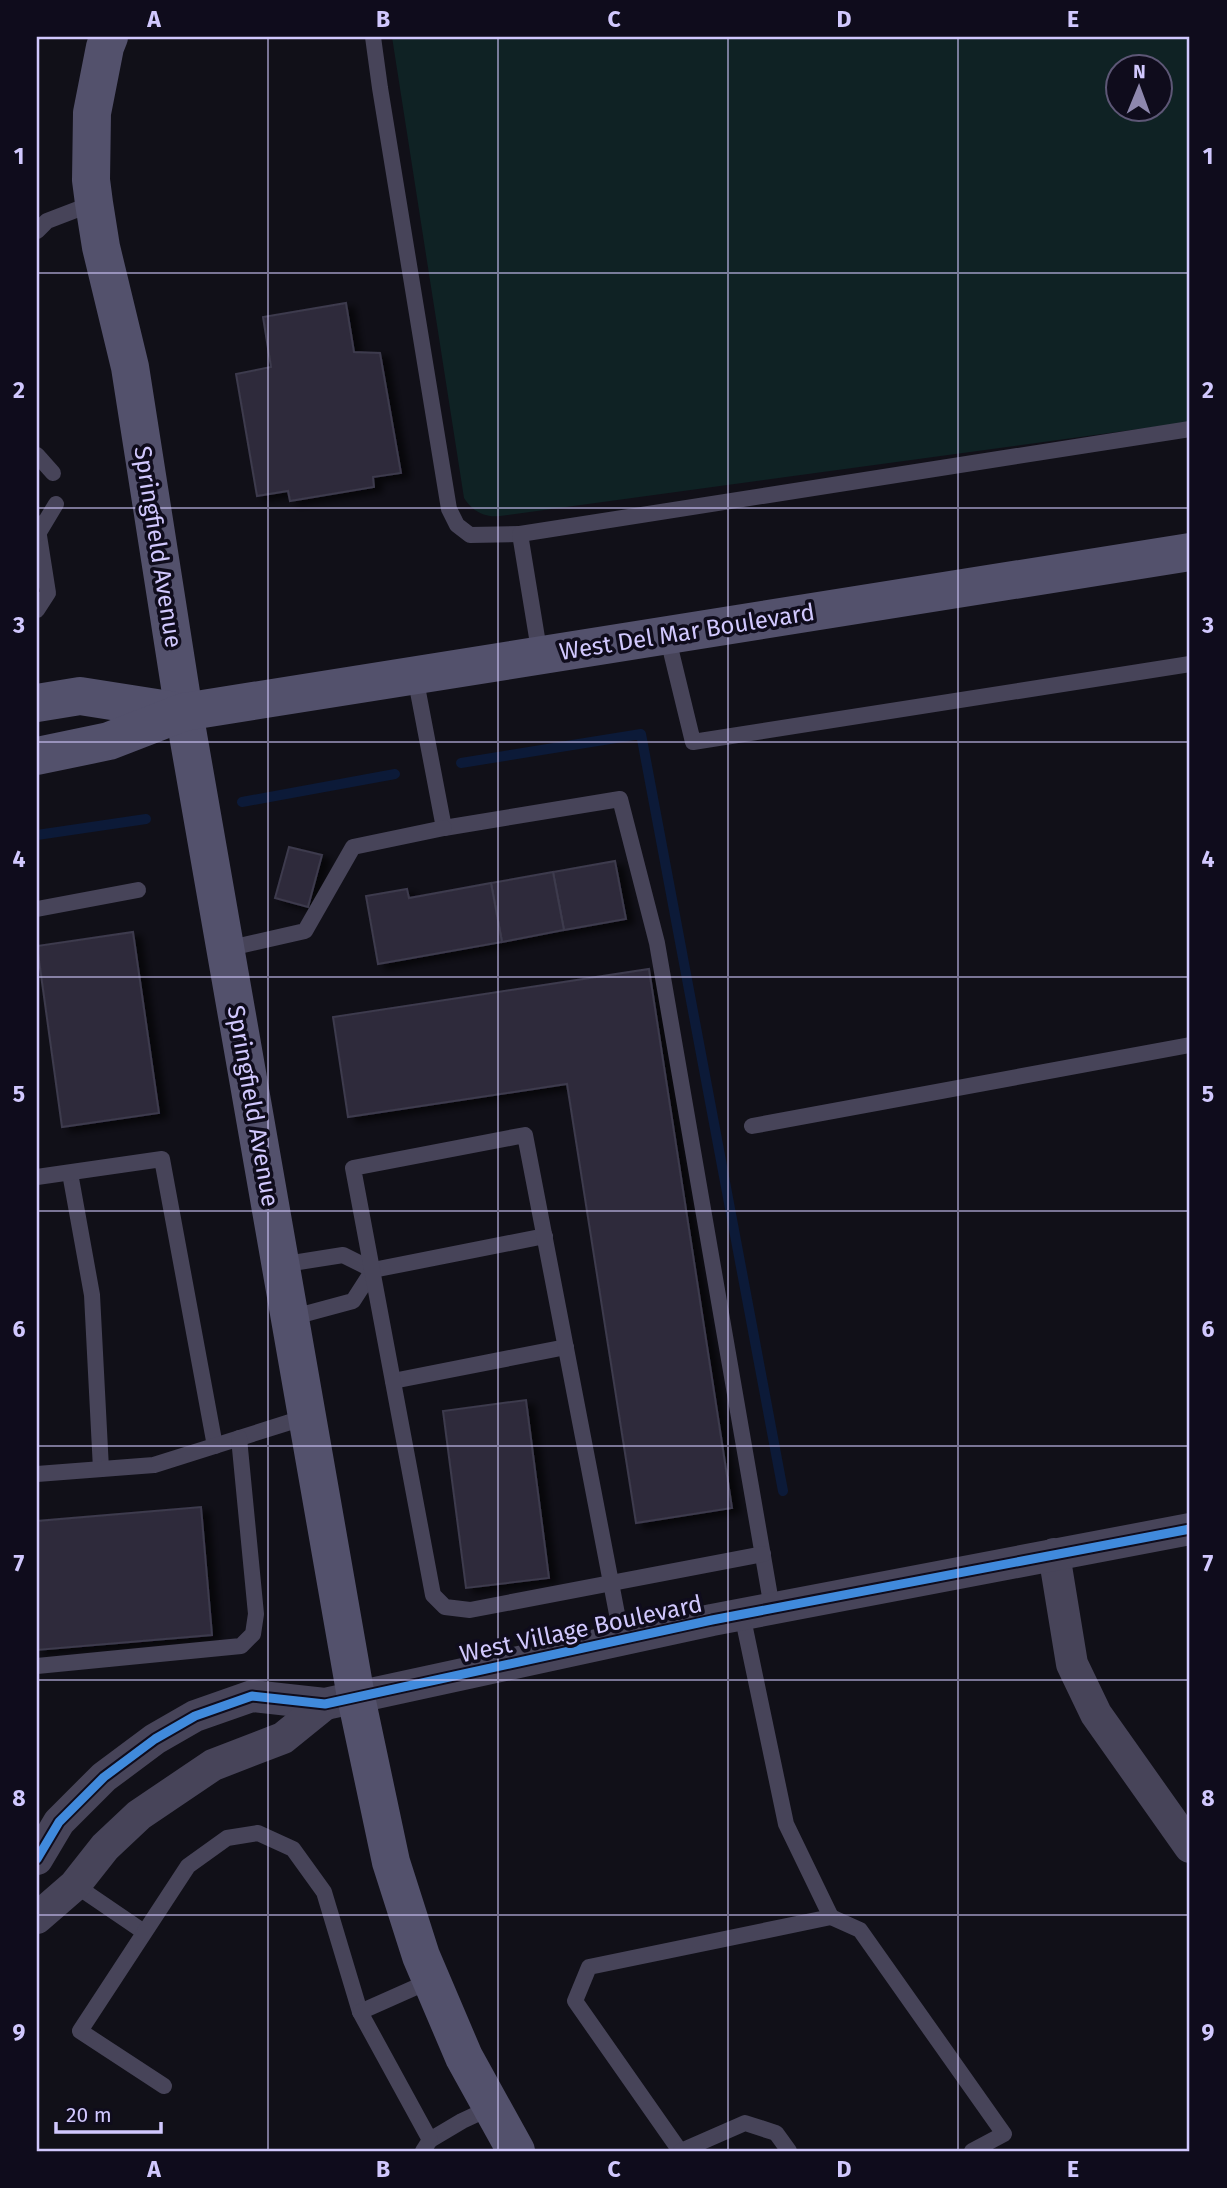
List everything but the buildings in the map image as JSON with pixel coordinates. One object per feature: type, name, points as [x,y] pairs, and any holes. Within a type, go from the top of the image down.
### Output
[{"type":"main road","name":"Springfield Avenue","points":[[109,37],[92,113],[91,180],[94,203],[101,247],[130,367],[184,712],[307,1416],[341,1701],[421,1956],[464,2057],[516,2151]]},
{"type":"main road","name":"West Del Mar Boulevard","points":[[37,756],[109,741],[184,712],[1190,552]]},
{"type":"main road","name":"West Del Mar Boulevard","points":[[37,703],[80,696],[184,712]]},
{"type":"street","name":"West Village Boulevard","points":[[37,1859],[59,1822],[104,1777],[155,1739],[195,1716],[252,1696],[341,1701],[757,1611],[1190,1529]]},
{"type":"street","points":[[1054,1554],[1072,1664],[1096,1714],[1190,1847]]},
{"type":"street","name":"West Village Boulevard","points":[[37,1918],[75,1885],[105,1847],[139,1815],[161,1799],[213,1765],[282,1738],[341,1701]]},
{"type":"lane","points":[[373,37],[449,509],[457,525],[470,535],[520,534],[1190,429]]},
{"type":"lane","points":[[37,231],[47,222],[94,203]]},
{"type":"lane","points":[[37,455],[53,473]]},
{"type":"lane","points":[[37,610],[48,593],[38,528],[57,504]]},
{"type":"lane","points":[[520,534],[540,656]]},
{"type":"lane","points":[[667,635],[693,742],[1190,664]]},
{"type":"lane","points":[[415,676],[444,828]]},
{"type":"lane","points":[[226,949],[305,931],[353,847],[444,828],[620,799],[657,943],[763,1554],[757,1611],[786,1824],[831,1917]]},
{"type":"lane","points":[[37,909],[138,890]]},
{"type":"lane","points":[[752,1126],[1190,1045]]},
{"type":"lane","points":[[622,1640],[612,1583],[525,1135],[353,1168],[433,1595],[445,1607],[470,1610],[612,1583],[763,1554]]},
{"type":"lane","points":[[37,1177],[162,1159],[215,1446]]},
{"type":"lane","points":[[70,1172],[92,1295],[101,1469]]},
{"type":"lane","points":[[281,1265],[343,1255],[373,1270],[544,1236]]},
{"type":"lane","points":[[290,1318],[354,1300],[373,1270]]},
{"type":"lane","points":[[393,1381],[566,1347]]},
{"type":"lane","points":[[37,1475],[155,1465],[307,1416]]},
{"type":"lane","points":[[37,1666],[241,1646],[253,1634],[256,1614],[239,1438]]},
{"type":"lane","points":[[164,2086],[80,2031],[188,1867],[227,1838],[258,1832],[293,1849],[324,1892],[360,2012],[427,2146],[462,2121],[492,2108]]},
{"type":"lane","points":[[75,1885],[144,1932]]},
{"type":"lane","points":[[789,2151],[776,2133],[745,2123],[681,2151],[575,2001],[589,1967],[831,1917],[860,1930],[1004,2134],[972,2151]]},
{"type":"lane","points":[[360,2012],[432,1980]]},
{"type":"green space","points":[[392,37],[1190,37],[1190,422],[500,516],[479,513],[464,498]]},
{"type":"waterway","points":[[461,763],[641,734],[783,1491]]},
{"type":"waterway","points":[[242,802],[395,774]]},
{"type":"waterway","points":[[37,835],[146,819]]},
{"type":"cycle path","points":[[37,1859],[59,1822],[104,1777],[155,1739],[195,1716],[252,1696],[325,1704],[712,1620],[1190,1529]]}]
